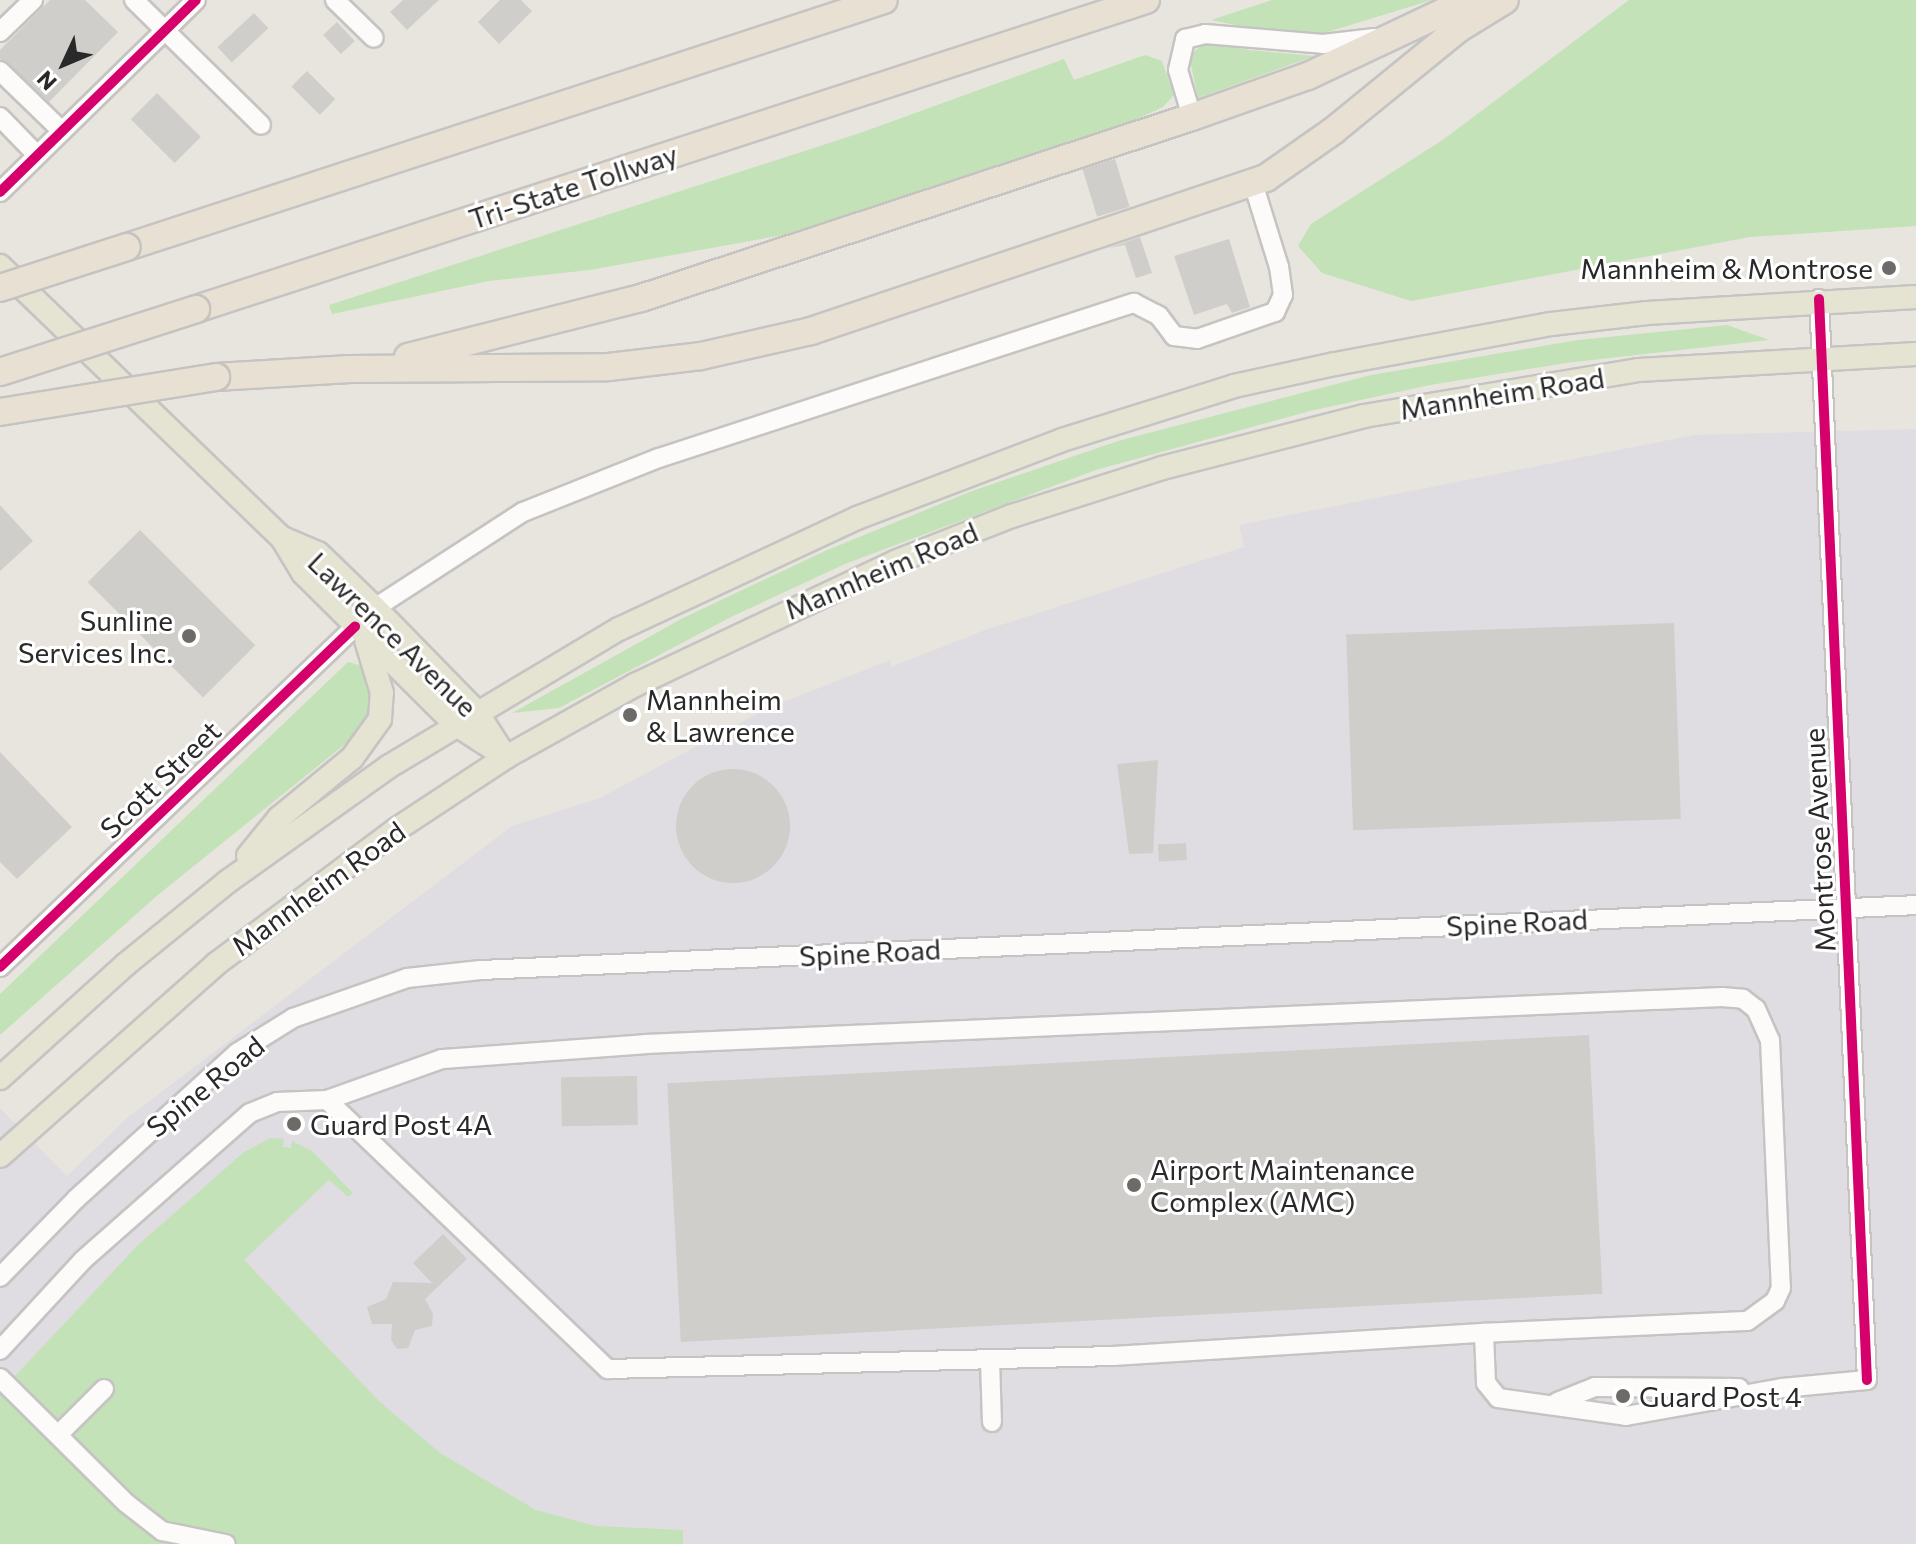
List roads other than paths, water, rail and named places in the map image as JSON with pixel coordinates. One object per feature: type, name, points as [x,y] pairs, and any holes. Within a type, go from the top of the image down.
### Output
[{"type":"highway","points":[[0,288],[884,0]]},
{"type":"highway","name":"Tri-State Tollway","points":[[0,372],[1146,0]]},
{"type":"highway","points":[[350,369],[641,298],[1192,117],[1308,76],[1469,0]]},
{"type":"highway","points":[[0,412],[216,377],[350,369],[609,367],[701,356],[811,331],[1253,183],[1333,131],[1458,29],[1505,0]]},
{"type":"main road","name":"Lawrence Avenue","points":[[0,266],[282,538],[303,573],[455,724],[506,757]]},
{"type":"main road","name":"Mannheim Road","points":[[0,1078],[125,965],[227,882],[455,724],[619,629],[787,547],[1062,440],[1234,386],[1551,324],[1819,299],[1916,297]]},
{"type":"main road","name":"Mannheim Road","points":[[0,1156],[143,1024],[271,920],[506,757],[700,650],[802,602],[1012,516],[1162,468],[1364,416],[1639,370],[1820,357],[1916,354]]},
{"type":"main road","name":"Lawrence Avenue","points":[[282,538],[318,553],[375,608],[476,711],[506,757]]},
{"type":"main road","points":[[227,882],[279,818],[352,758],[380,719],[382,693],[360,630]]},
{"type":"street","points":[[0,32],[33,0]]},
{"type":"street","points":[[134,0],[261,125]]},
{"type":"street","points":[[0,192],[196,0]]},
{"type":"street","points":[[335,0],[374,38]]},
{"type":"street","points":[[1192,117],[1178,70],[1178,52],[1185,39],[1205,34],[1323,44],[1369,40],[1415,27]]},
{"type":"street","points":[[0,71],[62,131]]},
{"type":"street","points":[[0,117],[37,155]]},
{"type":"street","points":[[375,608],[523,512],[659,458],[1134,303],[1159,316],[1174,336],[1197,339],[1275,312],[1283,295],[1279,267],[1253,183]]},
{"type":"street","name":"Montrose Avenue","points":[[1782,1388],[1867,1380],[1819,299]]},
{"type":"street","name":"Scott Street","points":[[0,967],[360,630]]},
{"type":"street","name":"Spine Road","points":[[0,1277],[76,1199],[237,1053],[293,1018],[407,978],[481,970],[1916,905]]},
{"type":"street","points":[[0,1350],[83,1260],[199,1153],[250,1113],[277,1102],[327,1100],[442,1059],[598,1047],[1722,997],[1743,999],[1756,1009],[1770,1040],[1781,1288],[1775,1301],[1747,1321],[990,1360],[608,1369],[327,1100]]},
{"type":"street","points":[[1484,1333],[1490,1393],[1527,1402],[1557,1402],[1601,1416],[1626,1416],[1782,1388]]},
{"type":"street","points":[[990,1360],[992,1422]]},
{"type":"street","points":[[0,1378],[155,1538],[226,1544]]},
{"type":"street","points":[[1557,1402],[1595,1387],[1782,1388]]},
{"type":"street","points":[[58,1435],[104,1389]]},
{"type":"place","name":"Mannheim & Montrose","points":[[1889,268]]},
{"type":"place","name":"Sunline Services Inc.","points":[[189,636]]},
{"type":"place","name":"Mannheim & Lawrence","points":[[630,715]]},
{"type":"place","name":"Guard Post 4A","points":[[294,1124]]},
{"type":"place","name":"Airport Maintenance Complex (AMC)","points":[[1134,1185]]},
{"type":"place","name":"Guard Post 4","points":[[1623,1396]]}]
